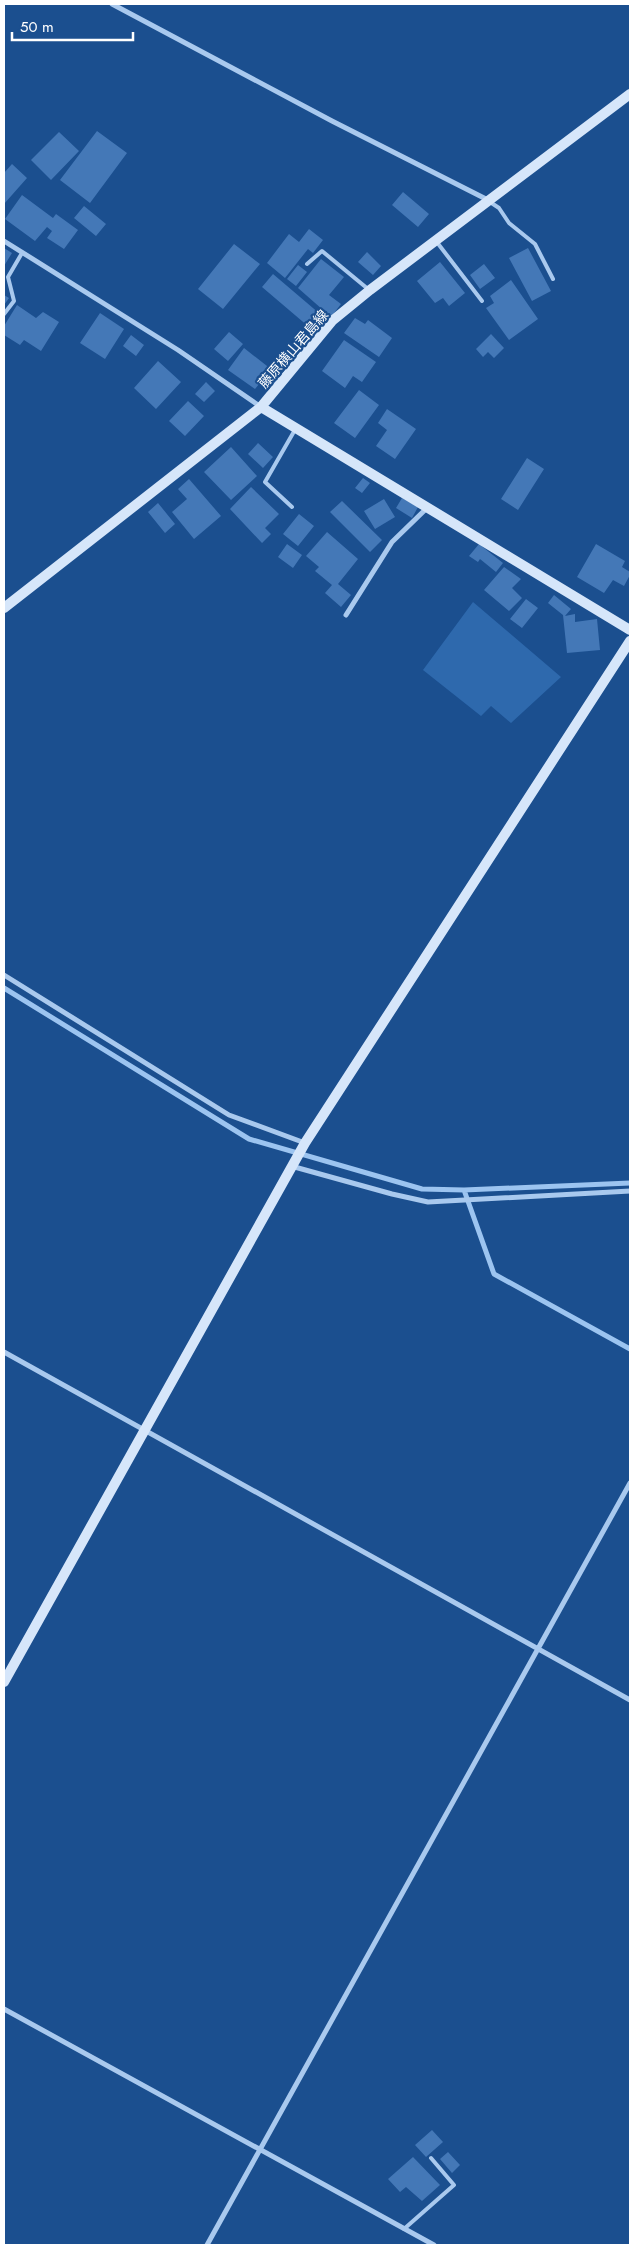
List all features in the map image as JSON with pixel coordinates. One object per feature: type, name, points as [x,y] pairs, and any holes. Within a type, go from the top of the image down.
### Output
[{"type":"street","points":[[112,4],[323,116],[488,200]]},
{"type":"street","name":"藤原横山君島線","points":[[4,608],[261,407],[332,321],[435,240],[630,94]]},
{"type":"street","points":[[4,241],[178,350],[261,407],[630,630]]},
{"type":"street","points":[[346,615],[392,542],[427,507]]},
{"type":"street","points":[[4,1682],[304,1144],[630,641]]},
{"type":"street","points":[[4,975],[229,1115],[304,1144]]},
{"type":"street","points":[[291,1166],[428,1202],[630,1192]]},
{"type":"street","points":[[4,1352],[630,1700]]},
{"type":"street","points":[[207,2245],[630,1483]]},
{"type":"street","points":[[4,2009],[434,2245]]},
{"type":"lane","points":[[488,200],[499,208],[509,223],[535,244],[553,279]]},
{"type":"lane","points":[[435,240],[482,301]]},
{"type":"lane","points":[[307,264],[322,251],[370,290]]},
{"type":"lane","points":[[4,314],[14,301],[8,277],[22,252]]},
{"type":"lane","points":[[292,507],[265,482],[296,428]]},
{"type":"lane","points":[[404,2229],[454,2185],[431,2158]]},
{"type":"shaded area","points":[[473,602],[561,677],[511,723],[491,706],[481,716],[423,670]]},
{"type":"building","points":[[97,131],[127,153],[90,203],[60,180]]},
{"type":"building","points":[[59,132],[79,151],[51,180],[31,160]]},
{"type":"building","points":[[12,164],[27,178],[4,204],[4,173]]},
{"type":"building","points":[[403,192],[429,214],[418,227],[392,205]]},
{"type":"building","points":[[22,195],[53,218],[56,214],[78,230],[64,249],[47,238],[52,231],[47,227],[35,241],[5,219]]},
{"type":"building","points":[[84,206],[106,224],[96,236],[74,218]]},
{"type":"building","points":[[309,229],[323,240],[313,253],[308,249],[285,278],[267,263],[289,234],[299,242]]},
{"type":"building","points":[[234,244],[260,264],[223,309],[198,289]]},
{"type":"building","points":[[4,248],[12,253],[4,266]]},
{"type":"building","points":[[528,248],[551,291],[532,301],[509,258]]},
{"type":"building","points":[[367,252],[381,266],[373,275],[358,262]]},
{"type":"building","points":[[321,259],[344,277],[329,295],[341,304],[331,317],[298,288]]},
{"type":"building","points":[[440,262],[465,293],[449,306],[443,298],[435,303],[417,281]]},
{"type":"building","points":[[484,264],[495,278],[480,289],[470,275]]},
{"type":"building","points":[[298,265],[307,272],[296,286],[287,279]]},
{"type":"building","points":[[273,274],[320,314],[309,327],[262,287]]},
{"type":"building","points":[[511,280],[538,319],[509,340],[486,308],[494,303],[490,296]]},
{"type":"building","points":[[4,295],[9,298],[4,305]]},
{"type":"building","points":[[17,305],[36,318],[43,312],[59,322],[41,351],[24,340],[20,345],[4,335],[4,326]]},
{"type":"building","points":[[100,313],[124,329],[105,359],[80,343]]},
{"type":"building","points":[[355,318],[365,324],[368,320],[392,338],[379,357],[344,333]]},
{"type":"building","points":[[229,332],[243,344],[228,361],[214,349]]},
{"type":"building","points":[[491,334],[504,348],[494,358],[488,352],[483,357],[476,349]]},
{"type":"building","points":[[131,335],[144,345],[136,356],[123,346]]},
{"type":"building","points":[[344,340],[376,362],[362,382],[353,376],[345,388],[322,371]]},
{"type":"building","points":[[244,348],[281,377],[275,386],[264,378],[255,389],[228,370]]},
{"type":"building","points":[[158,361],[181,382],[156,409],[134,388]]},
{"type":"building","points":[[206,382],[215,391],[204,402],[195,394]]},
{"type":"building","points":[[359,390],[379,405],[355,438],[334,423]]},
{"type":"building","points":[[188,401],[204,416],[185,436],[169,421]]},
{"type":"building","points":[[387,409],[416,429],[395,459],[376,446],[387,430],[378,423]]},
{"type":"building","points":[[258,443],[273,457],[263,468],[248,454]]},
{"type":"building","points":[[231,447],[257,476],[231,500],[204,472]]},
{"type":"building","points":[[527,458],[544,469],[518,510],[501,499]]},
{"type":"building","points":[[363,478],[370,483],[362,493],[355,488]]},
{"type":"building","points":[[189,479],[221,516],[194,539],[172,512],[187,499],[178,489]]},
{"type":"building","points":[[251,487],[279,514],[265,528],[271,534],[262,543],[230,509]]},
{"type":"building","points":[[402,498],[418,507],[412,518],[396,508]]},
{"type":"building","points":[[384,499],[395,517],[375,529],[364,511]]},
{"type":"building","points":[[342,501],[382,540],[370,552],[330,512]]},
{"type":"building","points":[[158,503],[175,524],[165,533],[148,512]]},
{"type":"building","points":[[299,514],[314,526],[298,546],[283,534]]},
{"type":"building","points":[[327,532],[358,559],[338,584],[351,595],[341,607],[325,593],[332,585],[315,571],[319,567],[306,556]]},
{"type":"building","points":[[287,544],[302,555],[293,568],[278,557]]},
{"type":"building","points":[[479,544],[503,563],[496,572],[480,559],[478,562],[469,556]]},
{"type":"building","points":[[596,544],[625,561],[622,567],[630,572],[630,575],[624,586],[613,580],[604,593],[577,577]]},
{"type":"building","points":[[504,567],[521,579],[512,588],[522,598],[509,611],[484,590]]},
{"type":"building","points":[[554,595],[571,609],[565,616],[575,614],[575,622],[597,619],[600,650],[567,653],[563,615],[548,603]]},
{"type":"building","points":[[526,599],[538,608],[522,628],[510,619]]},
{"type":"building","points":[[432,2130],[443,2142],[426,2157],[415,2145]]},
{"type":"building","points":[[448,2152],[460,2165],[452,2173],[440,2159]]},
{"type":"building","points":[[413,2157],[440,2185],[422,2201],[406,2187],[400,2192],[388,2179]]},
{"type":"waterway","points":[[4,988],[249,1139],[422,1189],[464,1190],[630,1183]]},
{"type":"waterway","points":[[464,1190],[494,1274],[630,1349]]}]
